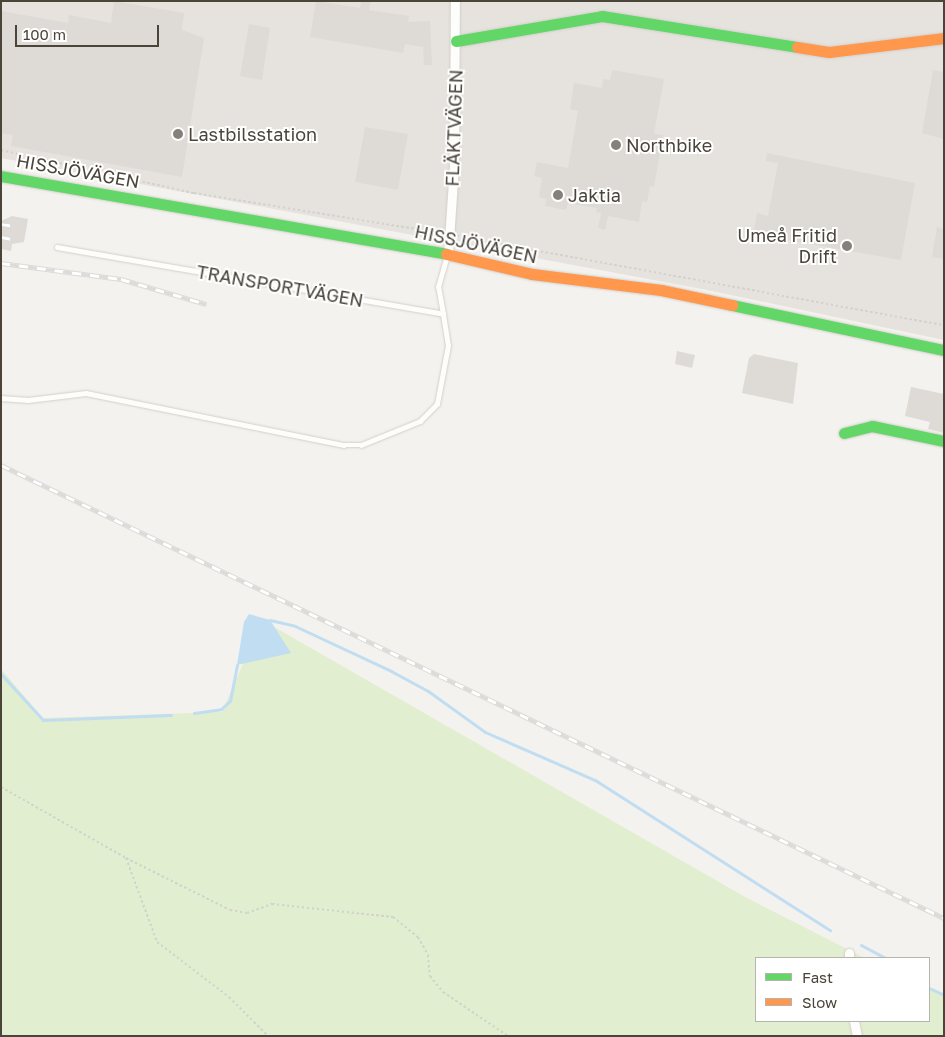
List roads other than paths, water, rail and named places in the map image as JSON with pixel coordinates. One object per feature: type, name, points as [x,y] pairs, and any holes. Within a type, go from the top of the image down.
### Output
[{"type":"main road","points":[[456,40],[602,16],[829,52],[944,38]]},
{"type":"main road","name":"HISSJÖVÄGEN","points":[[1,176],[448,254],[532,274],[661,290],[944,350]]},
{"type":"main road","points":[[844,433],[872,426],[944,441]]},
{"type":"street","name":"FLÄKTVÄGEN","points":[[448,254],[456,40],[455,1]]},
{"type":"street","points":[[854,1022],[857,1036]]},
{"type":"lane","name":"TRANSPORTVÄGEN","points":[[57,247],[442,314]]},
{"type":"lane","points":[[1,398],[28,400],[86,393],[344,445],[361,445],[420,421],[437,404],[448,346],[438,287],[448,254]]},
{"type":"water","points":[[249,614],[270,620],[291,653],[237,665],[244,622]]},
{"type":"waterway","points":[[270,620],[295,626],[391,671],[428,691],[485,732],[595,780],[830,930]]},
{"type":"waterway","points":[[194,713],[221,709],[230,701],[237,665]]},
{"type":"waterway","points":[[1,674],[43,720],[171,715]]},
{"type":"waterway","points":[[861,945],[883,957]]},
{"type":"waterway","points":[[930,988],[944,995]]},
{"type":"railway","points":[[1,224],[15,226]]},
{"type":"railway","points":[[1,237],[12,239]]},
{"type":"railway","points":[[1,263],[121,279],[206,304]]},
{"type":"railway","points":[[1,465],[944,918]]},
{"type":"place","name":"Lastbilsstation","points":[[178,134]]},
{"type":"place","name":"Northbike","points":[[616,145]]},
{"type":"place","name":"Jaktia","points":[[558,195]]},
{"type":"place","name":"Umeå Fritid Drift","points":[[847,246]]}]
